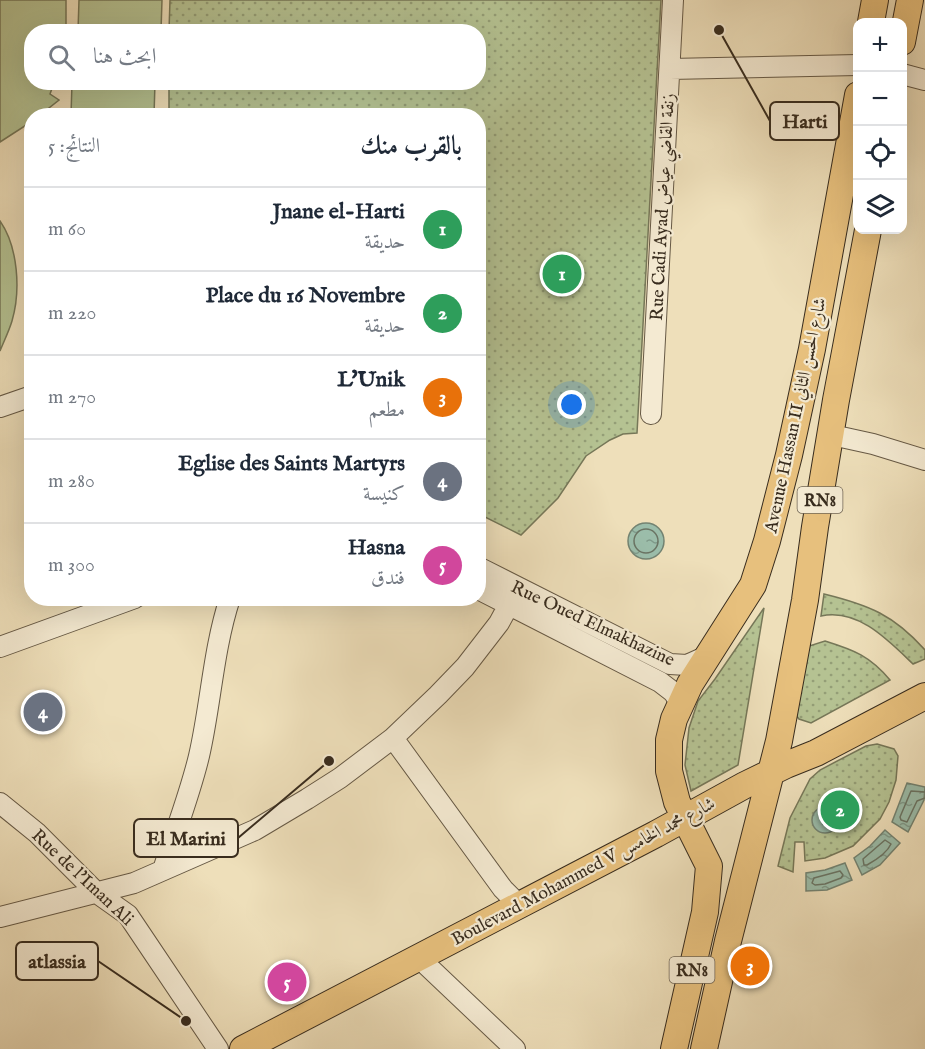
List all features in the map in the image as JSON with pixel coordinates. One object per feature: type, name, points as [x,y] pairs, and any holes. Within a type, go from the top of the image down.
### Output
[{"type":"main road","points":[[872,18],[875,0]]},
{"type":"main road","points":[[907,18],[910,0]]},
{"type":"main road","name":"Avenue Hassan II شارع الحسن الثاني","points":[[684,818],[675,796],[668,757],[674,719],[690,684],[753,585],[778,499],[812,349],[853,123]]},
{"type":"main road","name":"Avenue Hassan II شارع الحسن الثاني","points":[[772,771],[796,648],[836,400],[867,234]]},
{"type":"main road","name":"Boulevard Mohammed V شارع محمد الخامس","points":[[243,1049],[772,771],[816,753],[925,696]]},
{"type":"main road","name":"RN8","points":[[704,1049],[728,940],[772,771]]},
{"type":"main road","name":"RN8","points":[[674,1049],[705,912],[709,876],[709,866],[684,818]]},
{"type":"street","name":"Rue Cadi Ayad زنقة القاضي عياض","points":[[651,414],[673,0]]},
{"type":"street","points":[[670,69],[853,65]]},
{"type":"street","points":[[907,75],[925,80]]},
{"type":"street","points":[[0,407],[24,399]]},
{"type":"street","points":[[832,435],[873,444],[925,460]]},
{"type":"street","name":"Rue Oued Elmakhazine","points":[[486,573],[514,596],[660,682],[673,692],[681,703]]},
{"type":"street","name":"Rue Oued Elmakhazine","points":[[486,591],[514,596],[670,664],[687,664],[709,655]]},
{"type":"street","points":[[0,917],[134,883],[255,830],[340,778],[393,738],[465,667],[499,623],[514,596]]},
{"type":"street","points":[[0,647],[113,606]]},
{"type":"street","points":[[163,870],[199,757],[214,663],[227,606]]},
{"type":"street","points":[[393,738],[503,888],[518,904]]},
{"type":"street","name":"Rue de l'Iman Ali","points":[[0,803],[37,833],[97,893],[128,915],[218,1049]]},
{"type":"street","points":[[418,957],[515,1049]]},
{"type":"shaded area","points":[[0,0],[66,0],[66,24],[24,24],[24,90],[51,90],[50,94],[59,100],[49,108],[24,108],[24,127],[0,142]]},
{"type":"shaded area","points":[[79,0],[162,0],[161,24],[78,24]]},
{"type":"shaded area","points":[[170,0],[661,0],[637,433],[623,434],[586,456],[558,498],[521,535],[486,518],[486,108],[169,108],[169,90],[486,90],[486,24],[169,24]]},
{"type":"shaded area","points":[[72,90],[155,90],[154,108],[71,108]]},
{"type":"shaded area","points":[[0,221],[11,243],[17,283],[12,321],[0,351]]},
{"type":"shaded area","points":[[824,594],[868,607],[891,620],[925,650],[925,659],[913,664],[883,636],[860,621],[835,615],[821,616]]},
{"type":"shaded area","points":[[764,608],[738,765],[691,791],[685,765],[689,728],[698,701]]},
{"type":"shaded area","points":[[825,641],[868,659],[890,680],[811,723],[799,719],[795,714],[809,646]]},
{"type":"shaded area","points":[[877,744],[894,749],[898,756],[896,780],[889,802],[880,819],[853,846],[825,858],[805,861],[804,842],[795,842],[793,872],[778,866],[790,818],[810,779],[820,770],[866,746]]},
{"type":"water","points":[[646,523],[659,528],[664,541],[659,554],[646,559],[633,554],[628,541],[633,528]]},
{"type":"water","points":[[907,783],[925,787],[924,800],[908,832],[892,822]]},
{"type":"water","points":[[825,807],[834,811],[838,820],[834,829],[825,833],[816,829],[812,820],[816,811]]},
{"type":"water","points":[[885,830],[900,843],[880,865],[862,875],[854,858],[870,846]]},
{"type":"water","points":[[845,863],[852,880],[827,890],[806,891],[806,873],[825,870]]},
{"type":"place","name":"Harti","points":[[719,30]]},
{"type":"place","name":"Jnane el-Harti","points":[[562,274]]},
{"type":"place","name":"Eglise des Saints Martyrs","points":[[43,712]]},
{"type":"place","name":"El Marini","points":[[329,761]]},
{"type":"place","name":"Place du 16 Novembre","points":[[840,810]]},
{"type":"place","name":"L'Unik","points":[[750,966]]},
{"type":"place","name":"Hasna","points":[[287,982]]},
{"type":"place","name":"atlassia","points":[[186,1021]]}]
